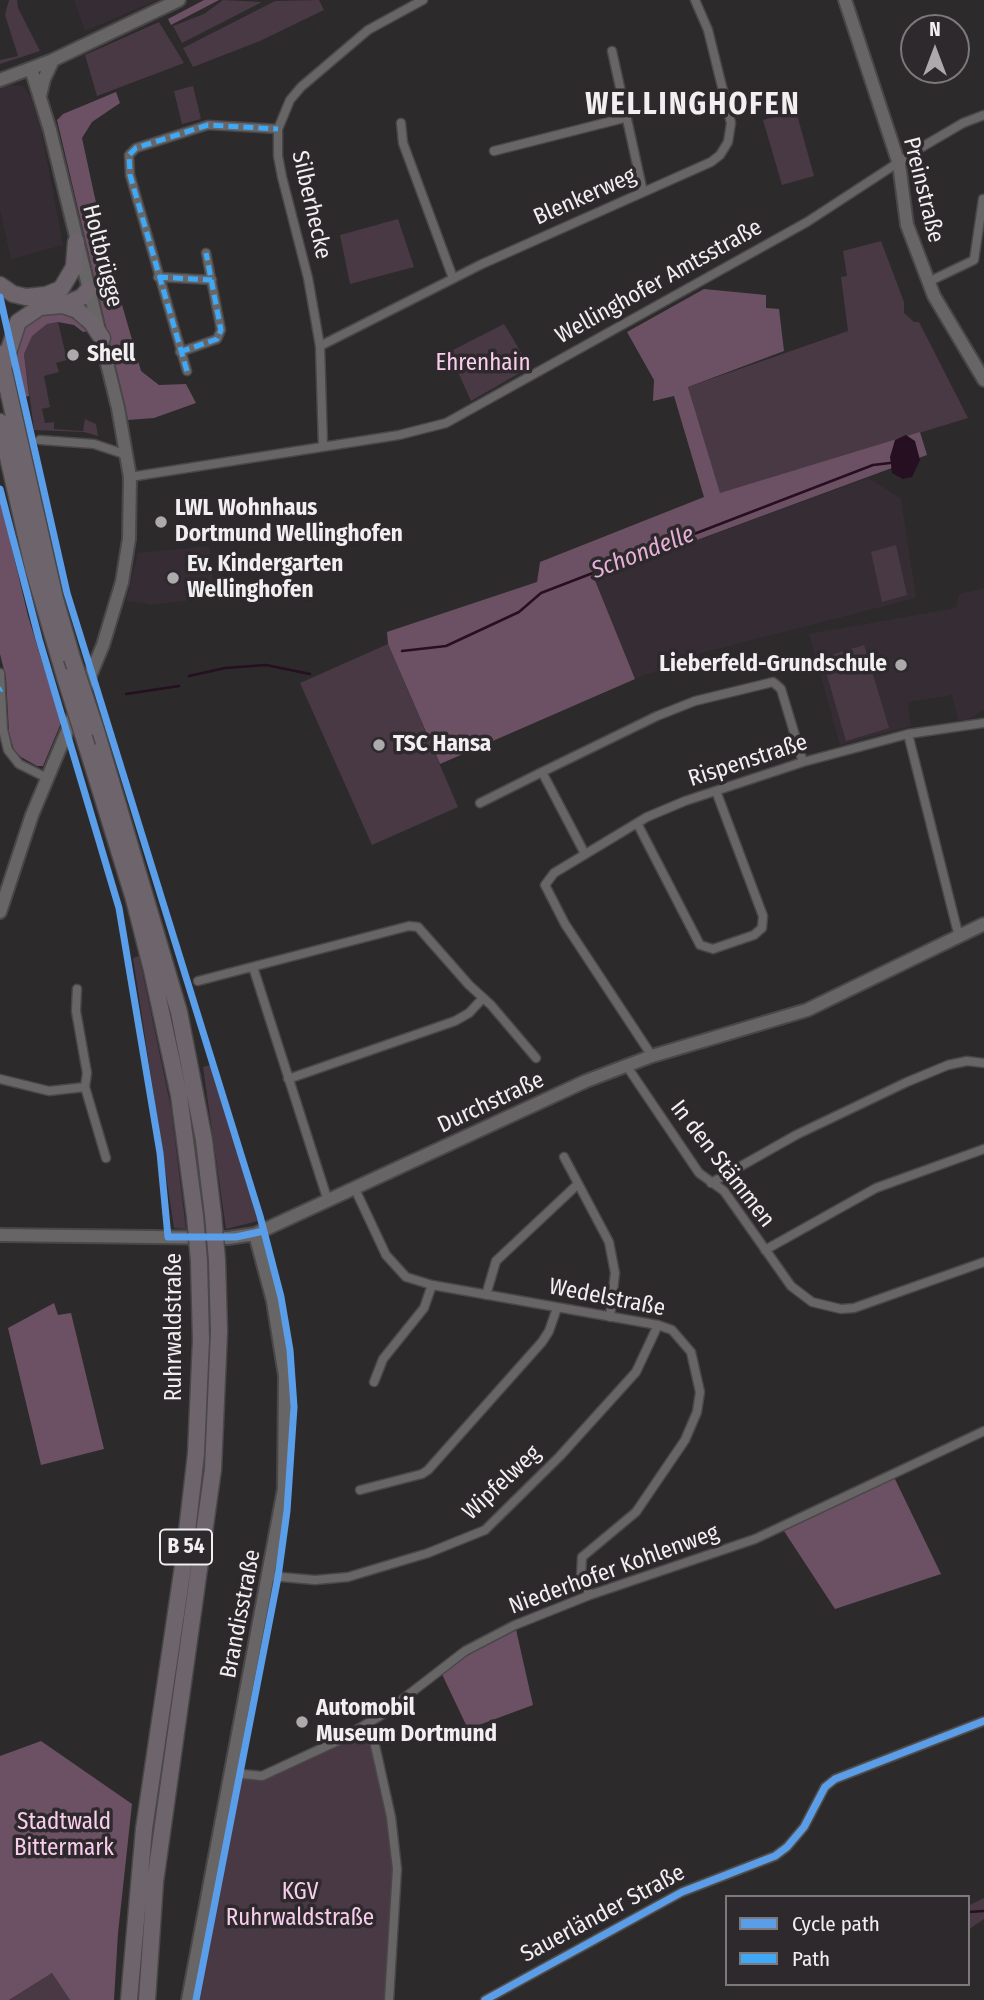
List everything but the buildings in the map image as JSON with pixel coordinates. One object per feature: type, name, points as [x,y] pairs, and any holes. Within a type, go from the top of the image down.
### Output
[{"type":"highway","points":[[62,297],[74,267],[76,242]]},
{"type":"highway","points":[[0,285],[13,294],[26,297],[62,297],[83,315],[102,338]]},
{"type":"highway","points":[[2,362],[18,322],[40,307],[89,289]]},
{"type":"highway","name":"B 54","points":[[2,362],[72,658],[179,1012],[204,1140],[217,1260],[219,1343],[213,1469],[155,1882],[147,2000]]},
{"type":"highway","name":"Ruhrwaldstraße","points":[[0,422],[33,567],[134,899],[152,970],[179,1095],[199,1261],[201,1340],[196,1454],[183,1566],[144,1829],[129,2000]]},
{"type":"street","points":[[0,80],[53,60],[179,0]]},
{"type":"street","name":"Silberhecke","points":[[323,447],[320,346],[309,278],[278,156],[278,129],[290,100],[301,88],[368,30],[423,0]]},
{"type":"street","name":"Blenkerweg","points":[[320,346],[453,278],[711,162],[728,142],[731,123],[708,30],[695,0]]},
{"type":"street","name":"Preinstraße","points":[[845,0],[899,164],[907,225],[928,282],[984,380]]},
{"type":"street","points":[[612,51],[624,118],[643,192]]},
{"type":"street","points":[[40,96],[53,60]]},
{"type":"street","name":"Holtbrügge","points":[[0,912],[47,778],[103,645],[122,582],[129,539],[130,477],[127,455],[102,338],[31,69]]},
{"type":"street","name":"Wellinghofer Amtsstraße","points":[[130,477],[426,430],[446,423],[812,219],[953,129],[984,115]]},
{"type":"street","points":[[494,151],[624,118]]},
{"type":"street","points":[[401,123],[403,144],[453,278]]},
{"type":"street","points":[[187,371],[130,175],[132,150],[208,125],[278,129]]},
{"type":"street","points":[[928,282],[974,260],[983,199]]},
{"type":"street","points":[[180,352],[217,339],[221,330],[206,253]]},
{"type":"street","points":[[158,277],[212,280]]},
{"type":"street","points":[[40,440],[82,442],[127,455]]},
{"type":"street","points":[[0,673],[3,729],[8,750],[19,764],[47,778]]},
{"type":"street","points":[[480,803],[657,716],[768,681],[780,689],[803,762]]},
{"type":"street","name":"Rispenstraße","points":[[652,1056],[587,960],[545,886],[554,873],[637,823],[673,805],[803,762],[908,734],[984,723]]},
{"type":"street","points":[[908,734],[959,937]]},
{"type":"street","points":[[542,772],[585,854]]},
{"type":"street","points":[[637,823],[700,945],[713,949],[754,935],[762,928],[763,916],[716,791]]},
{"type":"street","name":"Durchstraße","points":[[0,1235],[228,1238],[255,1234],[626,1065],[807,1010],[984,923]]},
{"type":"street","points":[[198,981],[410,926],[418,927],[536,1058]]},
{"type":"street","points":[[253,967],[328,1201]]},
{"type":"street","points":[[77,989],[76,1011],[87,1073],[85,1087],[106,1158]]},
{"type":"street","points":[[288,1079],[455,1021],[469,1013],[484,998]]},
{"type":"street","points":[[711,1183],[796,1135],[907,1082],[948,1065],[967,1061],[984,1063]]},
{"type":"street","name":"In den Stämmen","points":[[626,1065],[699,1173],[724,1191],[800,1296],[825,1307],[841,1309],[873,1303],[984,1262]]},
{"type":"street","points":[[0,1079],[49,1091],[85,1087]]},
{"type":"street","points":[[765,1250],[876,1188],[984,1149]]},
{"type":"street","points":[[564,1157],[609,1242],[615,1273],[610,1317]]},
{"type":"street","points":[[486,1295],[496,1261],[578,1184]]},
{"type":"street","name":"Wedelstraße","points":[[355,1189],[392,1265],[406,1278],[432,1285],[658,1325],[672,1330],[691,1352],[700,1392],[697,1412],[685,1440],[636,1511],[582,1557],[581,1578],[590,1595]]},
{"type":"street","name":"Brandisstraße","points":[[188,2000],[270,1576],[284,1489],[286,1401],[275,1314],[255,1234]]},
{"type":"street","points":[[374,1382],[376,1369],[424,1308],[432,1285]]},
{"type":"street","points":[[360,1490],[422,1474],[428,1470],[542,1342],[557,1308]]},
{"type":"street","name":"Wipfelweg","points":[[270,1576],[315,1580],[348,1577],[428,1553],[485,1530],[560,1456],[636,1372],[658,1325]]},
{"type":"street","name":"Niederhofer Kohlenweg","points":[[231,1773],[253,1778],[261,1776],[370,1723],[465,1651],[515,1625],[590,1595],[755,1539],[984,1431]]},
{"type":"street","name":"Sauerländer Straße","points":[[485,2000],[682,1892],[775,1856],[788,1847],[804,1827],[825,1787],[835,1779],[984,1721]]},
{"type":"street","points":[[370,1723],[391,1817],[397,1868],[389,2000]]},
{"type":"shaded area","points":[[74,0],[157,0],[85,31]]},
{"type":"shaded area","points":[[23,86],[30,96],[41,129],[63,245],[11,259],[0,210],[0,88]]},
{"type":"shaded area","points":[[906,435],[915,441],[920,460],[912,477],[903,479],[892,473],[890,457],[895,440]]},
{"type":"shaded area","points":[[868,478],[901,499],[916,598],[705,652],[635,679],[593,578]]},
{"type":"shaded area","name":"Ev. Kindergarten Wellinghofen","points":[[209,546],[215,597],[151,605],[126,601],[138,553]]},
{"type":"shaded area","name":"Lieberfeld-Grundschule","points":[[984,588],[984,710],[967,720],[958,720],[952,695],[908,702],[911,726],[840,745],[809,634],[956,608],[959,594]]},
{"type":"green space","points":[[9,0],[17,0],[18,8],[40,51],[0,64],[0,60],[18,56],[5,15]]},
{"type":"green space","points":[[204,0],[219,0],[171,25],[168,19]]},
{"type":"green space","points":[[223,0],[262,2],[182,43],[173,26],[204,14]]},
{"type":"green space","points":[[319,0],[324,10],[260,41],[193,67],[183,48],[275,1]]},
{"type":"green space","points":[[159,22],[184,63],[97,96],[85,55]]},
{"type":"green space","points":[[193,86],[201,119],[182,124],[174,91]]},
{"type":"green space","points":[[116,92],[120,103],[92,122],[82,138],[106,249],[141,371],[159,385],[186,384],[196,403],[154,418],[128,420],[57,120],[63,114]]},
{"type":"green space","points":[[796,111],[814,176],[782,185],[763,120]]},
{"type":"green space","points":[[398,219],[414,267],[350,284],[340,235]]},
{"type":"green space","points":[[881,241],[904,302],[904,313],[914,322],[919,322],[968,418],[720,494],[688,387],[848,331],[841,277],[847,276],[843,251]]},
{"type":"green space","points":[[704,289],[766,295],[766,308],[779,309],[784,351],[688,387],[720,493],[920,432],[927,455],[594,578],[635,679],[440,764],[388,644],[387,632],[537,582],[540,562],[704,497],[674,396],[653,401],[654,380],[627,332]]},
{"type":"green space","points":[[55,310],[73,315],[90,331],[83,332],[74,325],[58,322],[47,324],[32,336],[24,354],[29,396],[24,397],[14,347],[20,329],[36,314]]},
{"type":"green space","points":[[58,322],[67,360],[56,363],[59,372],[44,376],[50,407],[42,409],[45,423],[54,422],[54,429],[83,431],[85,419],[96,424],[98,436],[84,432],[34,430],[24,354],[31,336],[47,324]]},
{"type":"green space","name":"Ehrenhain","points":[[504,324],[530,367],[471,401],[449,352]]},
{"type":"green space","points":[[0,498],[28,616],[61,723],[43,766],[37,766],[21,757],[14,750],[9,733],[6,678],[0,654]]},
{"type":"green space","points":[[896,545],[907,595],[882,602],[871,552]]},
{"type":"green space","name":"TSC Hansa","points":[[388,644],[458,807],[372,845],[300,683]]},
{"type":"green space","points":[[864,645],[889,728],[846,741],[822,658]]},
{"type":"green space","points":[[139,956],[171,1108],[186,1229],[174,1228],[133,958]]},
{"type":"green space","points":[[210,1065],[258,1221],[226,1229],[203,1067]]},
{"type":"green space","points":[[54,1303],[58,1315],[71,1313],[104,1449],[41,1465],[8,1328]]},
{"type":"green space","points":[[893,1475],[941,1574],[835,1609],[782,1528]]},
{"type":"green space","points":[[515,1625],[533,1705],[468,1729],[440,1670]]},
{"type":"green space","name":"KGV Ruhrwaldstraße","points":[[370,1723],[397,1869],[389,2000],[188,2000],[231,1773],[253,1778]]},
{"type":"green space","name":"Stadtwald Bittermark","points":[[41,1741],[132,1804],[118,1933],[114,2000],[70,2000],[52,1973],[9,2000],[0,2000],[0,1756]]},
{"type":"green space","points":[[984,1898],[984,1919],[970,1929],[970,1905]]},
{"type":"green space","points":[[52,1973],[70,2000],[9,2000]]},
{"type":"waterway","name":"Schondelle","points":[[402,651],[446,646],[519,612],[541,593],[873,465],[890,463]]},
{"type":"waterway","name":"Schondelle","points":[[189,676],[225,668],[266,665],[310,674]]},
{"type":"waterway","name":"Schondelle","points":[[126,694],[179,686]]},
{"type":"waterway","points":[[970,1912],[984,1911]]},
{"type":"marked path","points":[[187,371],[130,175],[129,155],[136,148],[208,125],[278,129]]},
{"type":"marked path","points":[[180,352],[217,339],[221,330],[206,253]]},
{"type":"marked path","points":[[158,277],[212,280]]},
{"type":"cycle path","points":[[0,297],[67,593],[260,1216],[281,1297],[290,1350],[294,1407],[287,1511],[278,1577],[196,2000]]},
{"type":"cycle path","points":[[0,489],[39,639],[119,908],[160,1153],[168,1237],[236,1237],[264,1231]]},
{"type":"cycle path","points":[[485,2000],[682,1892],[775,1856],[787,1847],[804,1827],[825,1787],[835,1779],[984,1721]]},
{"type":"place","name":"Shell","points":[[73,355]]},
{"type":"place","name":"LWL Wohnhaus Dortmund Wellinghofen","points":[[161,522]]},
{"type":"place","name":"Ev. Kindergarten Wellinghofen","points":[[173,578]]},
{"type":"place","name":"Lieberfeld-Grundschule","points":[[901,665]]},
{"type":"place","name":"TSC Hansa","points":[[379,745]]},
{"type":"place","name":"Automobil Museum Dortmund","points":[[302,1722]]},
{"type":"district","name":"WELLINGHOFEN","points":[[693,106]]}]
